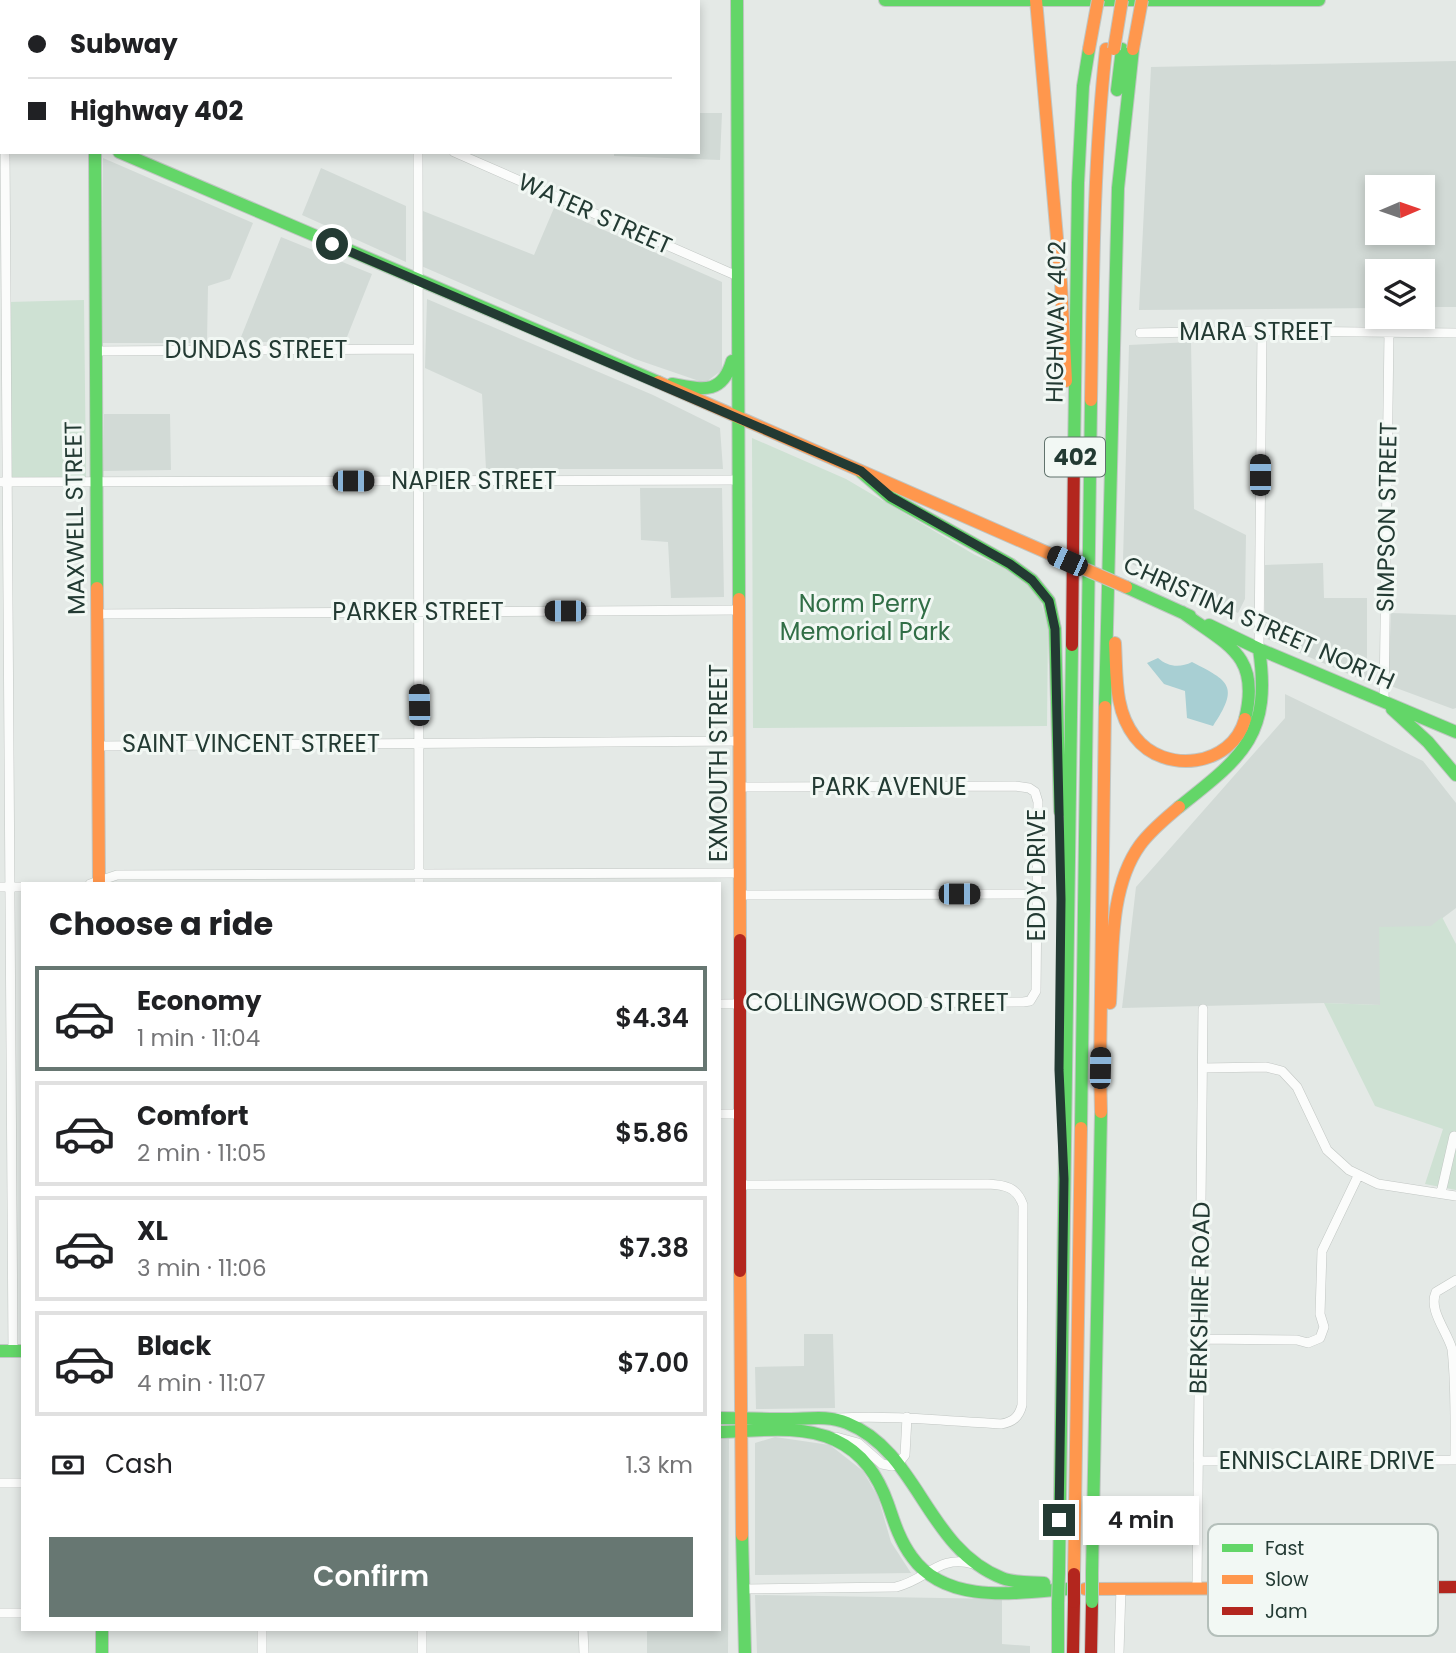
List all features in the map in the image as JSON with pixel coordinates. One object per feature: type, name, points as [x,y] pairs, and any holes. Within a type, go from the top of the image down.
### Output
[{"type":"main road","name":"EXMOUTH STREET","points":[[737,0],[735,275],[740,611],[745,1653]]},
{"type":"main road","points":[[885,0],[1319,0]]},
{"type":"main road","name":"HIGHWAY 402","points":[[1058,1653],[1078,183],[1083,96],[1097,0]]},
{"type":"main road","points":[[1102,1128],[1100,1068],[1106,639],[1118,188],[1119,49],[1114,0]]},
{"type":"main road","name":"HIGHWAY 402","points":[[1082,1653],[1103,217],[1105,145],[1119,49],[1122,0]]},
{"type":"main road","points":[[1119,49],[1130,0]]},
{"type":"main road","points":[[1119,49],[1142,0]]},
{"type":"main road","points":[[1036,1],[1065,341],[1067,537],[1073,629]]},
{"type":"main road","name":"MAXWELL STREET","points":[[95,154],[95,482],[99,746],[96,882]]},
{"type":"main road","name":"CHRISTINA STREET NORTH","points":[[124,154],[655,381],[1126,587],[1259,649],[1456,732]]},
{"type":"main road","points":[[655,381],[707,388],[719,386],[731,369],[736,340]]},
{"type":"main road","points":[[861,471],[891,497],[1024,573],[1039,586],[1052,609],[1055,629],[1060,823],[1059,1070],[1064,1179]]},
{"type":"main road","points":[[1110,549],[1122,714],[1136,741],[1145,749],[1166,759],[1189,762],[1211,757],[1233,743],[1246,721],[1251,692],[1248,671],[1237,653],[1182,612]]},
{"type":"main road","points":[[1083,1573],[1102,1128],[1118,906],[1128,868],[1136,850],[1158,825],[1234,762],[1254,736],[1264,689],[1259,649]]},
{"type":"main road","points":[[1384,701],[1428,742],[1456,775]]},
{"type":"main road","points":[[1429,720],[1456,721]]},
{"type":"main road","points":[[721,1418],[828,1418],[849,1423],[876,1440],[898,1464],[944,1536],[960,1554],[978,1566],[1011,1581],[1094,1588]]},
{"type":"main road","points":[[721,1432],[821,1435],[852,1449],[876,1474],[886,1494],[902,1545],[928,1573],[949,1584],[980,1592],[1208,1587]]},
{"type":"main road","points":[[1438,1587],[1456,1587]]},
{"type":"main road","points":[[1073,1653],[1083,1602]]},
{"type":"main road","points":[[1083,1602],[1091,1653]]},
{"type":"main road","points":[[102,1631],[102,1653]]},
{"type":"street","points":[[5,154],[4,887],[12,1351]]},
{"type":"street","points":[[418,154],[416,280],[419,879]]},
{"type":"street","name":"WATER STREET","points":[[459,154],[735,275]]},
{"type":"street","points":[[1259,649],[1262,331]]},
{"type":"street","name":"MARA STREET","points":[[1140,333],[1456,332]]},
{"type":"street","name":"SIMPSON STREET","points":[[1384,701],[1389,333]]},
{"type":"street","name":"DUNDAS STREET","points":[[95,351],[417,349]]},
{"type":"street","name":"NAPIER STREET","points":[[3,482],[739,480]]},
{"type":"street","name":"PARKER STREET","points":[[97,614],[740,611]]},
{"type":"street","name":"SAINT VINCENT STREET","points":[[99,746],[740,741]]},
{"type":"street","name":"PARK AVENUE","points":[[740,787],[1015,786],[1029,788],[1035,792]]},
{"type":"street","name":"EDDY DRIVE","points":[[1033,998],[1036,991],[1038,802],[1035,792]]},
{"type":"street","points":[[99,882],[117,875],[419,879],[740,873]]},
{"type":"street","points":[[740,895],[1037,894]]},
{"type":"street","name":"COLLINGWOOD STREET","points":[[721,1004],[1023,1002],[1033,998]]},
{"type":"street","name":"BERKSHIRE ROAD","points":[[1197,1587],[1203,1009]]},
{"type":"street","points":[[1203,1068],[1266,1067],[1287,1074],[1297,1087],[1327,1150],[1358,1176],[1378,1184],[1456,1196]]},
{"type":"street","points":[[721,1114],[741,1114]]},
{"type":"street","points":[[1441,1194],[1454,1136]]},
{"type":"street","points":[[1199,1339],[1297,1340],[1308,1343],[1320,1338],[1324,1327],[1320,1314],[1322,1251],[1358,1176]]},
{"type":"street","points":[[741,1185],[988,1184],[1009,1186],[1020,1196],[1023,1205],[1020,1413],[1010,1423],[1001,1424],[907,1417],[828,1418]]},
{"type":"street","points":[[1456,1280],[1436,1292],[1433,1301],[1455,1363],[1456,1460]]},
{"type":"street","points":[[821,1435],[858,1443],[886,1466],[898,1464],[905,1455],[907,1417]]},
{"type":"street","name":"ENNISCLAIRE DRIVE","points":[[1198,1461],[1456,1460]]},
{"type":"street","points":[[0,1483],[21,1483]]},
{"type":"street","points":[[896,1587],[911,1583],[947,1563],[964,1562],[978,1566]]},
{"type":"street","points":[[744,1589],[896,1587],[927,1579],[949,1584]]},
{"type":"street","points":[[1119,1653],[1121,1588]]},
{"type":"street","points":[[0,1614],[21,1613]]},
{"type":"street","points":[[262,1631],[262,1653]]},
{"type":"street","points":[[422,1631],[422,1653]]},
{"type":"street","points":[[583,1631],[584,1653]]},
{"type":"shaded area","points":[[1456,61],[1456,307],[1435,307],[1435,259],[1365,259],[1365,308],[1139,310],[1151,67]]},
{"type":"shaded area","points":[[700,113],[722,113],[720,160],[614,156],[700,154]]},
{"type":"shaded area","points":[[103,158],[253,223],[230,279],[208,286],[207,343],[102,343]]},
{"type":"shaded area","points":[[321,168],[406,206],[406,262],[302,215]]},
{"type":"shaded area","points":[[554,208],[722,282],[722,370],[705,383],[635,359],[419,265],[423,211],[534,255]]},
{"type":"shaded area","points":[[281,237],[372,274],[345,342],[239,342]]},
{"type":"shaded area","points":[[427,299],[653,395],[720,428],[723,469],[486,469],[482,394],[425,368]]},
{"type":"shaded area","points":[[1191,342],[1194,509],[1246,535],[1245,599],[1238,613],[1123,560],[1129,345]]},
{"type":"shaded area","points":[[104,414],[170,414],[171,470],[103,471]]},
{"type":"shaded area","points":[[640,488],[722,488],[724,597],[671,598],[668,542],[641,540]]},
{"type":"shaded area","points":[[1323,563],[1324,598],[1367,598],[1367,682],[1265,638],[1265,565]]},
{"type":"shaded area","points":[[1391,613],[1456,615],[1456,708],[1388,685]]},
{"type":"shaded area","points":[[1285,694],[1423,761],[1456,803],[1456,908],[1432,926],[1380,1005],[1324,1003],[1122,1008],[1136,887],[1285,718]]},
{"type":"shaded area","points":[[804,1334],[833,1334],[835,1408],[756,1409],[755,1367],[804,1366]]},
{"type":"shaded area","points":[[775,1437],[830,1445],[863,1471],[878,1497],[891,1542],[911,1573],[755,1575],[755,1443]]},
{"type":"shaded area","points":[[721,1438],[729,1438],[728,1653],[647,1653],[647,1631],[721,1631]]},
{"type":"shaded area","points":[[755,1595],[1002,1599],[1002,1644],[1030,1646],[1030,1653],[757,1653]]},
{"type":"green space","points":[[84,300],[86,477],[9,477],[9,302]]},
{"type":"green space","name":"Norm Perry Memorial Park","points":[[752,438],[846,479],[975,555],[1002,567],[1028,586],[1041,602],[1048,627],[1047,726],[753,728]]},
{"type":"green space","points":[[1442,917],[1456,944],[1456,1190],[1425,1184],[1443,1129],[1375,1106],[1324,1003],[1380,1005],[1379,927],[1431,926]]},
{"type":"water","points":[[1158,658],[1174,666],[1192,662],[1222,680],[1228,693],[1213,726],[1187,718],[1185,691],[1164,684],[1147,663]]},
{"type":"traffic: fast","points":[[737,0],[739,599]]},
{"type":"traffic: fast","points":[[885,0],[1319,0]]},
{"type":"traffic: fast","points":[[1074,454],[1078,183],[1083,86],[1089,49]]},
{"type":"traffic: fast","points":[[1117,90],[1122,49]]},
{"type":"traffic: fast","points":[[1105,707],[1118,188],[1133,49]]},
{"type":"traffic: fast","points":[[95,154],[97,588]]},
{"type":"traffic: fast","points":[[124,154],[658,382]]},
{"type":"traffic: fast","points":[[672,384],[709,388],[722,380],[732,361]]},
{"type":"traffic: fast","points":[[1081,1128],[1091,400]]},
{"type":"traffic: fast","points":[[861,472],[890,497],[1010,564],[1032,580],[1049,601],[1055,629],[1060,811]]},
{"type":"traffic: fast","points":[[1126,587],[1190,616]]},
{"type":"traffic: fast","points":[[1182,612],[1226,643],[1244,666],[1249,697],[1245,719]]},
{"type":"traffic: fast","points":[[1209,625],[1259,649],[1456,732]]},
{"type":"traffic: fast","points":[[1059,1572],[1072,645]]},
{"type":"traffic: fast","points":[[1179,807],[1220,773],[1247,742],[1256,724],[1261,703],[1259,649]]},
{"type":"traffic: fast","points":[[1392,709],[1428,742],[1456,775]]},
{"type":"traffic: fast","points":[[1092,1573],[1101,1112]]},
{"type":"traffic: fast","points":[[0,1351],[21,1351]]},
{"type":"traffic: fast","points":[[721,1418],[825,1418],[847,1423],[871,1437],[891,1455],[956,1545],[976,1564],[1007,1580],[1044,1583]]},
{"type":"traffic: fast","points":[[721,1432],[793,1430],[822,1435],[845,1445],[874,1475],[912,1557],[926,1572],[944,1583],[984,1592],[1067,1589]]},
{"type":"traffic: fast","points":[[742,1535],[745,1653]]},
{"type":"traffic: fast","points":[[1058,1603],[1059,1572]]},
{"type":"traffic: fast","points":[[1092,1573],[1092,1602]]},
{"type":"traffic: fast","points":[[1058,1603],[1058,1653]]},
{"type":"traffic: fast","points":[[102,1631],[102,1653]]},
{"type":"traffic: slow","points":[[1036,0],[1061,283],[1066,381]]},
{"type":"traffic: slow","points":[[1089,49],[1098,0]]},
{"type":"traffic: slow","points":[[1114,49],[1122,0]]},
{"type":"traffic: slow","points":[[1133,49],[1142,0]]},
{"type":"traffic: slow","points":[[1091,400],[1096,181],[1106,49]]},
{"type":"traffic: slow","points":[[658,382],[1048,553]]},
{"type":"traffic: slow","points":[[1048,553],[1126,587]]},
{"type":"traffic: slow","points":[[97,588],[99,882]]},
{"type":"traffic: slow","points":[[739,599],[740,940]]},
{"type":"traffic: slow","points":[[1115,643],[1118,692],[1123,716],[1135,737],[1148,749],[1179,761],[1212,756],[1238,735],[1245,719]]},
{"type":"traffic: slow","points":[[1101,1112],[1105,707]]},
{"type":"traffic: slow","points":[[1110,1003],[1114,921],[1123,881],[1140,845],[1179,807]]},
{"type":"traffic: slow","points":[[1074,1574],[1081,1128]]},
{"type":"traffic: slow","points":[[740,1271],[742,1535]]},
{"type":"traffic: slow","points":[[1085,1589],[1208,1588]]},
{"type":"traffic: jam","points":[[1072,645],[1074,454]]},
{"type":"traffic: jam","points":[[740,940],[740,1271]]},
{"type":"traffic: jam","points":[[1074,1574],[1074,1602]]},
{"type":"traffic: jam","points":[[1438,1587],[1456,1587]]},
{"type":"traffic: jam","points":[[1073,1653],[1074,1602]]},
{"type":"traffic: jam","points":[[1091,1653],[1092,1602]]},
{"type":"route","points":[[332,244],[861,471],[891,497],[1024,573],[1039,586],[1049,601],[1055,629],[1061,899],[1059,1070],[1064,1179],[1059,1520]]}]
